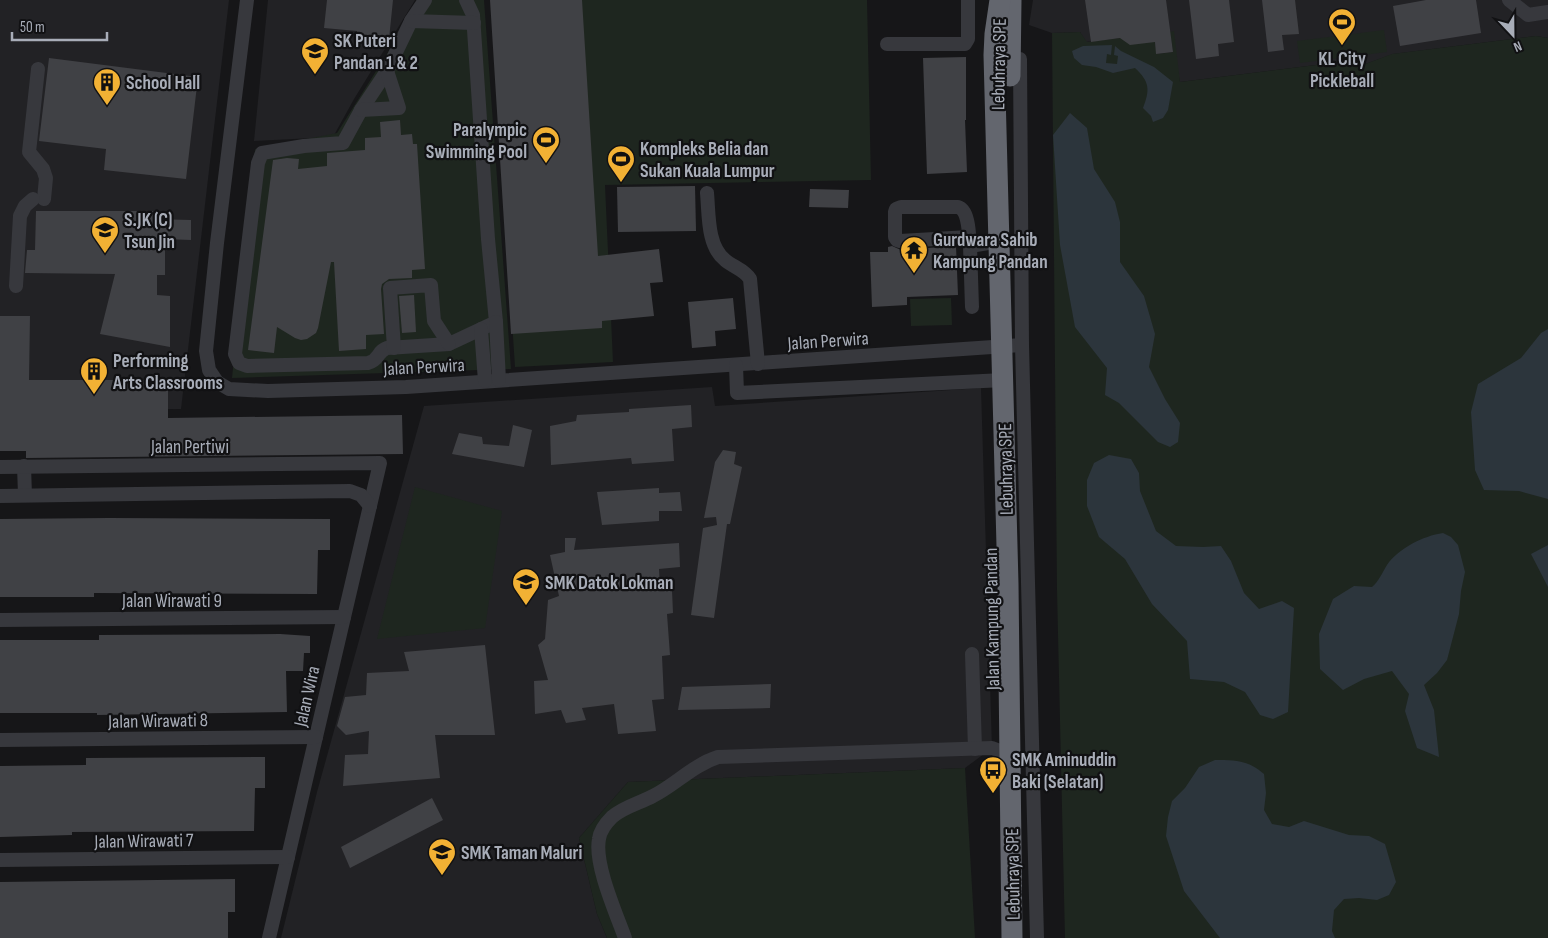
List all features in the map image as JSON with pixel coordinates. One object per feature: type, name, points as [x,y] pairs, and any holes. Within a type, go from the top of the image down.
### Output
[{"type":"highway","name":"Lebuhraya SPE","points":[[1000,0],[994,54],[1008,584],[1012,938]]},
{"type":"highway","name":"Lebuhraya SPE","points":[[1011,0],[1010,76],[1018,593],[1026,938]]},
{"type":"street","name":"Jalan Perwira","points":[[247,0],[217,243],[206,352],[207,364],[212,376],[217,382],[229,388],[261,391],[406,387],[1022,345]]},
{"type":"street","points":[[425,0],[411,21],[387,71],[361,110],[344,143],[262,152],[258,163],[235,354],[239,363],[247,366],[368,363],[376,360],[383,350],[449,344],[496,322]]},
{"type":"street","points":[[466,0],[474,22],[499,380]]},
{"type":"street","points":[[887,44],[965,44],[968,39],[968,0]]},
{"type":"street","name":"Jalan Kampung Pandan","points":[[995,0],[1000,241],[1005,346],[1004,380],[1018,938]]},
{"type":"street","name":"Jalan Kampung Pandan","points":[[1020,0],[1022,345],[1037,938]]},
{"type":"street","points":[[1509,0],[1528,15],[1548,12]]},
{"type":"street","points":[[411,21],[474,22]]},
{"type":"street","points":[[16,286],[20,216],[25,206],[39,199],[45,175],[41,165],[29,152],[38,69]]},
{"type":"street","points":[[361,110],[399,108],[387,71]]},
{"type":"street","points":[[706,193],[712,239],[716,249],[726,262],[747,274],[750,279],[758,364]]},
{"type":"street","points":[[972,307],[970,241],[965,212],[962,208],[901,206],[896,209],[895,237],[900,241],[970,241],[1000,241]]},
{"type":"street","points":[[394,348],[390,288],[431,284],[434,321],[423,346]]},
{"type":"street","points":[[434,321],[449,344]]},
{"type":"street","points":[[480,329],[485,381]]},
{"type":"street","points":[[736,365],[737,394],[1004,380]]},
{"type":"street","name":"Jalan Pertiwi","points":[[0,467],[380,463]]},
{"type":"street","name":"Jalan Wira","points":[[269,938],[380,463]]},
{"type":"street","points":[[24,466],[25,495]]},
{"type":"street","points":[[0,496],[350,491],[361,495],[370,506]]},
{"type":"street","name":"Jalan Wirawati 9","points":[[0,620],[344,617]]},
{"type":"street","points":[[972,654],[975,749]]},
{"type":"street","name":"Jalan Wirawati 8","points":[[0,740],[316,737]]},
{"type":"street","points":[[625,938],[601,867],[598,841],[601,831],[613,816],[631,805],[654,796],[706,760],[718,757],[992,748],[1013,756]]},
{"type":"street","name":"Jalan Wirawati 7","points":[[0,860],[288,857]]},
{"type":"shaded area","name":"S.JK (C) Tsun Jin","points":[[0,0],[229,0],[181,409],[0,410]]},
{"type":"shaded area","name":"SK Puteri Pandan 1 & 2","points":[[268,0],[415,0],[333,137],[254,141]]},
{"type":"shaded area","points":[[421,0],[484,0],[511,369],[232,378],[255,149],[337,133]]},
{"type":"shaded area","name":"Kompleks Belia dan Sukan Kuala Lumpur","points":[[491,0],[867,0],[871,180],[605,185],[613,362],[515,367]]},
{"type":"shaded area","points":[[1033,0],[1548,0],[1548,38],[1536,36],[1393,54],[1360,66],[1324,64],[1180,82],[1170,32],[1173,52],[1156,54],[1138,44],[1130,45],[1124,37],[1086,42],[1080,32],[1052,33],[1029,25]]},
{"type":"shaded area","name":"KL City Pickleball","points":[[1384,30],[1387,52],[1300,63],[1297,41]]},
{"type":"shaded area","points":[[1174,31],[1180,82],[1324,64],[1360,66],[1392,54],[1536,36],[1548,38],[1548,938],[1065,938],[1057,590],[1052,33],[1080,32],[1087,42],[1153,34],[1157,54],[1173,52],[1170,32]]},
{"type":"shaded area","points":[[1112,45],[1111,55],[1107,54],[1106,63],[1117,64],[1118,56],[1114,55],[1115,46],[1121,51],[1154,67],[1173,82],[1168,110],[1163,118],[1153,122],[1151,116],[1143,108],[1148,91],[1147,86],[1144,78],[1135,68],[1113,73],[1096,67],[1082,65],[1074,58],[1072,51],[1083,46]]},
{"type":"shaded area","points":[[1070,113],[1087,128],[1094,169],[1115,202],[1120,222],[1120,262],[1144,296],[1155,334],[1149,367],[1180,423],[1178,442],[1170,447],[1158,442],[1119,403],[1105,395],[1107,368],[1075,327],[1060,245],[1053,135]]},
{"type":"shaded area","points":[[951,298],[952,325],[911,326],[910,299]]},
{"type":"shaded area","points":[[1548,329],[1548,499],[1519,491],[1484,490],[1475,470],[1471,412],[1478,384],[1521,358],[1541,333]]},
{"type":"shaded area","points":[[712,387],[715,406],[981,388],[992,748],[965,768],[628,782],[579,838],[597,914],[607,938],[281,938],[317,792],[424,406]]},
{"type":"shaded area","points":[[1109,455],[1131,459],[1139,473],[1140,491],[1156,531],[1176,546],[1221,546],[1231,561],[1244,593],[1259,609],[1282,601],[1294,608],[1288,712],[1273,719],[1260,715],[1245,692],[1224,682],[1190,679],[1187,641],[1152,604],[1125,559],[1099,537],[1087,506],[1087,480],[1094,463]]},
{"type":"shaded area","points":[[415,487],[502,511],[485,628],[377,639]]},
{"type":"shaded area","points":[[1443,533],[1451,537],[1458,545],[1465,572],[1459,614],[1447,660],[1424,685],[1434,710],[1439,757],[1417,748],[1405,711],[1409,694],[1392,671],[1364,679],[1343,690],[1320,669],[1319,634],[1333,599],[1354,586],[1372,587],[1398,553],[1420,540]]},
{"type":"shaded area","points":[[1548,545],[1548,587],[1531,554]]},
{"type":"shaded area","points":[[1215,760],[1247,763],[1264,774],[1266,793],[1264,810],[1272,824],[1289,827],[1304,821],[1349,835],[1369,836],[1385,844],[1396,882],[1389,895],[1377,900],[1344,899],[1334,910],[1332,931],[1335,938],[1220,938],[1184,891],[1166,836],[1172,801],[1185,788],[1199,767]]},
{"type":"shaded area","points":[[965,768],[975,938],[607,938],[597,914],[579,838],[628,782]]},
{"type":"building","points":[[327,0],[393,0],[389,39],[357,36],[357,31],[324,28]]},
{"type":"building","name":"Paralympic Swimming Pool","points":[[490,0],[582,0],[598,256],[659,249],[663,282],[650,283],[654,316],[602,321],[602,328],[511,334]]},
{"type":"building","points":[[1085,0],[1166,0],[1173,52],[1156,54],[1155,42],[1130,45],[1120,38],[1091,42]]},
{"type":"building","points":[[1189,0],[1229,0],[1234,42],[1218,44],[1219,56],[1196,59]]},
{"type":"building","points":[[1262,0],[1295,0],[1299,34],[1282,35],[1284,50],[1268,52]]},
{"type":"building","points":[[1426,0],[1476,0],[1481,33],[1400,46],[1393,6]]},
{"type":"building","points":[[966,57],[965,120],[967,172],[927,174],[923,58]]},
{"type":"building","name":"School Hall","points":[[49,58],[198,77],[186,179],[104,170],[106,149],[39,141]]},
{"type":"building","points":[[400,120],[401,135],[412,134],[413,144],[417,144],[425,269],[412,270],[412,278],[389,279],[382,284],[384,334],[366,335],[366,349],[339,351],[334,262],[331,262],[316,333],[307,339],[301,340],[277,327],[274,353],[248,350],[273,160],[299,159],[298,169],[327,166],[327,153],[365,150],[365,138],[381,137],[380,122]]},
{"type":"building","points":[[695,186],[696,231],[618,232],[617,187]]},
{"type":"building","points":[[810,189],[849,190],[848,208],[809,207]]},
{"type":"building","points":[[36,211],[153,211],[153,219],[191,220],[191,240],[165,239],[165,275],[157,275],[157,295],[170,296],[170,347],[100,334],[115,274],[25,273],[27,250],[35,250]]},
{"type":"building","name":"Gurdwara Sahib Kampung Pandan","points":[[892,246],[901,250],[956,246],[958,295],[907,297],[907,305],[872,307],[870,252],[888,252],[888,247]]},
{"type":"building","points":[[414,295],[416,332],[402,333],[399,296]]},
{"type":"building","points":[[733,298],[736,329],[715,331],[716,346],[692,348],[688,302]]},
{"type":"building","points":[[0,316],[30,316],[29,380],[168,380],[168,418],[402,415],[403,454],[26,458],[26,451],[0,451]]},
{"type":"building","points":[[691,405],[692,427],[672,429],[674,461],[632,464],[631,458],[551,465],[550,426],[576,421],[577,415],[629,412],[629,409]]},
{"type":"building","points":[[513,425],[532,430],[524,467],[452,454],[459,433],[482,437],[483,444],[509,446]]},
{"type":"building","points":[[723,450],[736,452],[734,464],[742,467],[730,524],[727,524],[714,618],[691,615],[703,528],[717,525],[716,517],[704,518],[715,462]]},
{"type":"building","points":[[659,488],[659,493],[680,492],[682,511],[659,511],[659,521],[602,525],[597,492]]},
{"type":"building","points":[[0,519],[330,519],[330,550],[318,550],[317,594],[94,593],[94,597],[0,597]]},
{"type":"building","points":[[565,538],[576,538],[574,550],[679,543],[680,567],[659,569],[660,588],[672,590],[673,613],[667,614],[670,655],[662,656],[664,699],[652,700],[656,731],[618,734],[614,704],[582,708],[586,720],[566,723],[561,710],[535,714],[534,681],[548,680],[538,645],[545,639],[548,600],[559,596],[550,555],[565,552]]},
{"type":"building","points":[[280,634],[310,636],[310,653],[304,653],[303,671],[286,671],[287,712],[97,715],[97,713],[0,713],[0,640],[99,640],[99,635]]},
{"type":"building","points":[[485,645],[495,735],[435,735],[440,778],[343,786],[345,755],[368,754],[369,731],[346,735],[337,726],[345,697],[366,695],[367,673],[409,671],[404,652]]},
{"type":"building","points":[[771,684],[770,708],[678,710],[682,687]]},
{"type":"building","points":[[265,757],[265,788],[255,788],[254,831],[72,832],[72,835],[0,837],[0,766],[86,765],[86,758]]},
{"type":"building","points":[[432,798],[443,820],[350,868],[341,847]]},
{"type":"building","points":[[235,879],[235,912],[228,912],[228,938],[0,938],[0,882]]},
{"type":"place","name":"KL City Pickleball","points":[[1342,46]]},
{"type":"place","name":"SK Puteri Pandan 1 & 2","points":[[315,75]]},
{"type":"place","name":"School Hall","points":[[107,106]]},
{"type":"place","name":"Paralympic Swimming Pool","points":[[546,164]]},
{"type":"place","name":"Kompleks Belia dan Sukan Kuala Lumpur","points":[[621,183]]},
{"type":"place","name":"S.JK (C) Tsun Jin","points":[[105,254]]},
{"type":"place","name":"Gurdwara Sahib Kampung Pandan","points":[[914,274]]},
{"type":"place","name":"Performing Arts Classrooms","points":[[94,395]]},
{"type":"place","name":"SMK Datok Lokman","points":[[526,606]]},
{"type":"place","name":"SMK Aminuddin Baki (Selatan)","points":[[993,794]]},
{"type":"place","name":"SMK Taman Maluri","points":[[442,876]]}]
